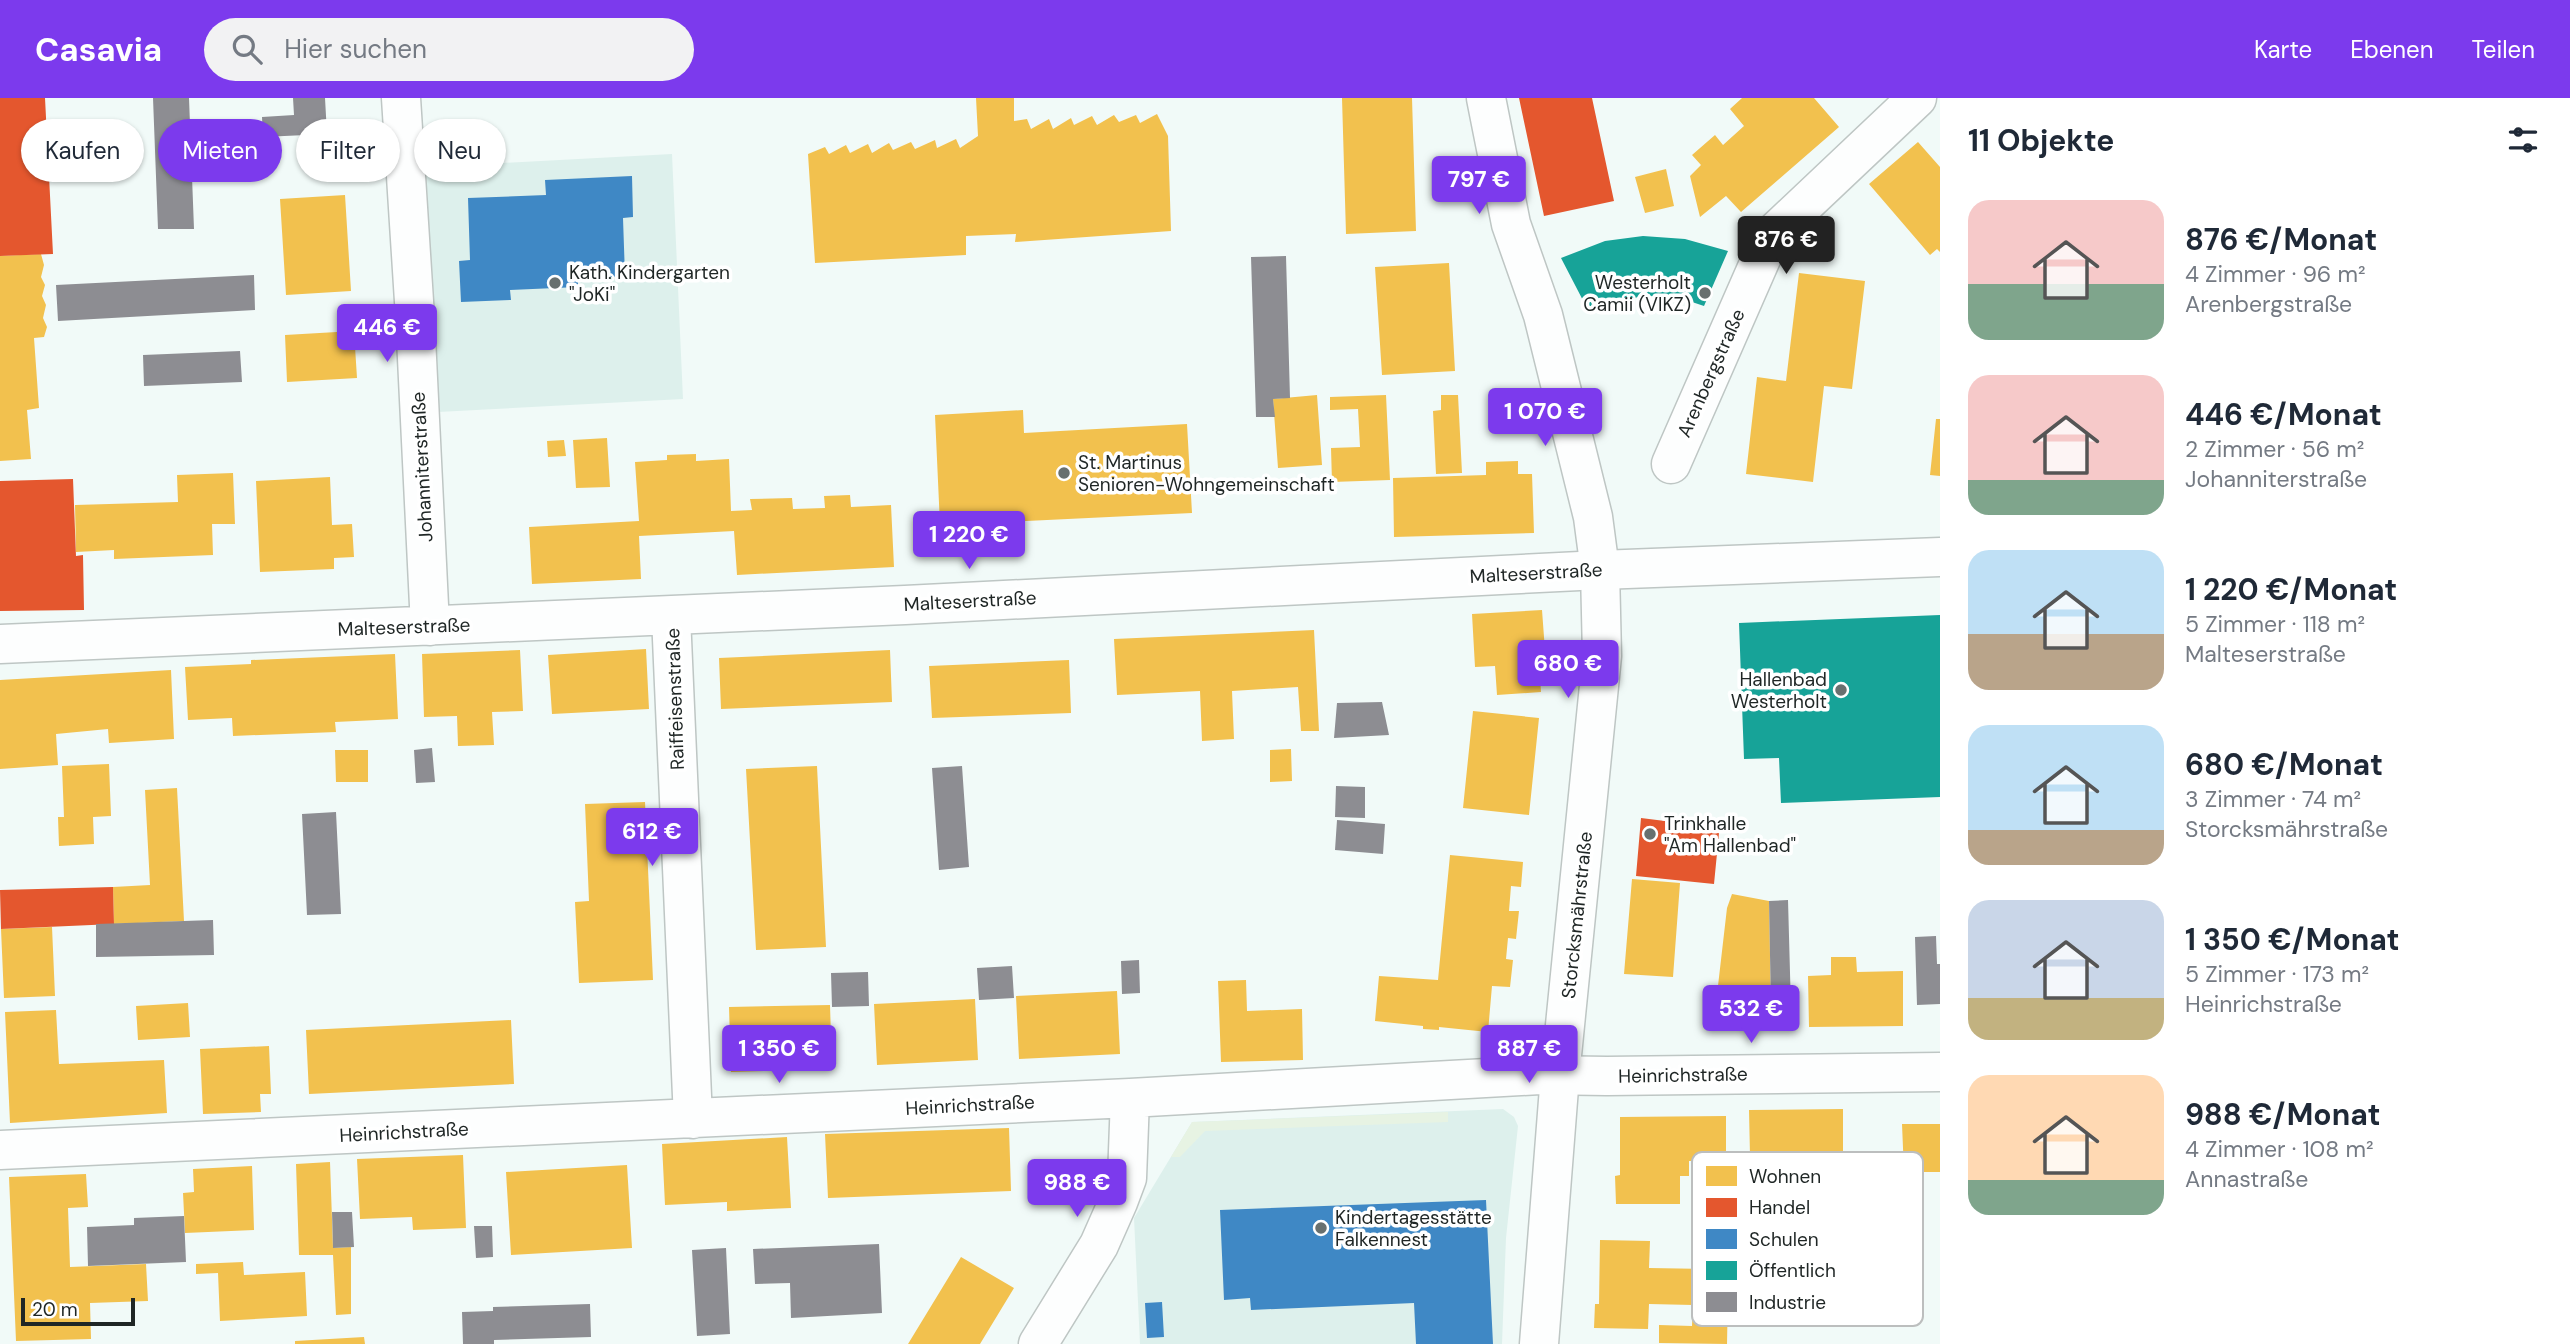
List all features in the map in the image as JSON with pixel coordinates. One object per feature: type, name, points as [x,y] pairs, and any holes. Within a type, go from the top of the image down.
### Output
[{"type":"street","name":"Johanniterstraße","points":[[401,98],[430,626]]},
{"type":"street","name":"Storcksmährstraße","points":[[1486,98],[1511,224],[1543,315],[1593,517],[1600,570],[1602,656],[1560,1075],[1539,1344]]},
{"type":"street","name":"Arenbergstraße","points":[[1671,464],[1771,236],[1917,98]]},
{"type":"street","name":"Malteserstraße","points":[[0,645],[671,616],[1600,570],[1940,557]]},
{"type":"street","name":"Raiffeisenstraße","points":[[671,616],[693,1119]]},
{"type":"street","name":"Heinrichstraße","points":[[0,1150],[1130,1098],[1560,1075],[1940,1072]]},
{"type":"street","points":[[1038,1344],[1099,1245],[1127,1178],[1130,1098]]},
{"type":"shaded area","name":"Kath. Kindergarten \"JoKi\"","points":[[672,154],[683,399],[438,412],[427,182],[506,182],[506,163]]},
{"type":"shaded area","name":"Kindertagesstätte Falkennest","points":[[1503,1109],[1514,1117],[1518,1126],[1506,1238],[1502,1344],[1140,1344],[1134,1218],[1192,1122]]},
{"type":"green space","points":[[1448,1112],[1448,1122],[1205,1131],[1180,1157],[1171,1157],[1192,1122]]},
{"type":"building: Wohnen","points":[[976,98],[1014,98],[1014,121],[1027,119],[1031,129],[1049,119],[1053,129],[1071,118],[1074,125],[1092,116],[1097,125],[1114,115],[1119,122],[1136,115],[1140,123],[1157,114],[1168,136],[1171,231],[1015,242],[1016,234],[966,236],[966,255],[815,263],[808,154],[825,147],[829,154],[846,145],[850,153],[868,144],[872,153],[889,143],[893,150],[911,142],[915,149],[935,140],[937,148],[956,139],[960,148],[978,136]]},
{"type":"building: Wohnen","points":[[1342,98],[1412,98],[1416,231],[1346,234]]},
{"type":"building: Wohnen","points":[[1742,98],[1814,98],[1839,127],[1741,212],[1726,196],[1700,217],[1690,176],[1701,165],[1692,155],[1715,135],[1723,145],[1744,126],[1730,109]]},
{"type":"building: Wohnen","points":[[1918,142],[1940,167],[1940,252],[1937,249],[1930,255],[1869,184]]},
{"type":"building: Wohnen","points":[[1666,169],[1674,206],[1645,213],[1635,177]]},
{"type":"building: Wohnen","points":[[345,195],[351,291],[286,295],[280,199]]},
{"type":"building: Wohnen","points":[[41,254],[44,265],[41,277],[45,285],[42,296],[46,305],[43,318],[47,327],[44,337],[34,338],[39,408],[27,410],[31,459],[0,461],[0,256]]},
{"type":"building: Wohnen","points":[[1449,263],[1455,371],[1382,375],[1375,267]]},
{"type":"building: Wohnen","points":[[1799,273],[1865,281],[1852,389],[1824,386],[1813,482],[1746,474],[1757,377],[1786,381]]},
{"type":"building: Wohnen","points":[[354,331],[357,378],[287,382],[285,335]]},
{"type":"building: Wohnen","points":[[1317,395],[1322,465],[1278,468],[1273,399]]},
{"type":"building: Wohnen","points":[[1386,395],[1390,480],[1332,482],[1331,448],[1360,447],[1358,409],[1330,410],[1330,397]]},
{"type":"building: Wohnen","points":[[1441,395],[1458,395],[1462,473],[1436,474],[1433,411],[1441,410]]},
{"type":"building: Wohnen","name":"St. Martinus Senioren-Wohngemeinschaft","points":[[1023,410],[1024,433],[1187,424],[1192,513],[940,525],[935,415]]},
{"type":"building: Wohnen","points":[[1936,419],[1940,419],[1940,476],[1930,475]]},
{"type":"building: Wohnen","points":[[607,438],[610,487],[576,488],[573,440]]},
{"type":"building: Wohnen","points":[[564,440],[566,456],[548,457],[547,441]]},
{"type":"building: Wohnen","points":[[696,454],[696,461],[729,459],[731,511],[752,510],[750,499],[792,498],[793,509],[825,508],[824,496],[850,495],[851,507],[891,505],[894,567],[737,575],[734,531],[639,536],[641,579],[532,584],[529,527],[639,521],[635,462],[667,460],[667,455]]},
{"type":"building: Wohnen","points":[[1518,461],[1518,474],[1532,474],[1534,533],[1394,537],[1393,478],[1486,475],[1486,462]]},
{"type":"building: Wohnen","points":[[233,473],[235,524],[212,524],[213,555],[114,559],[114,550],[76,552],[75,505],[178,502],[177,475]]},
{"type":"building: Wohnen","points":[[330,477],[332,525],[352,524],[354,557],[334,558],[334,569],[260,572],[256,481]]},
{"type":"building: Wohnen","points":[[1542,610],[1546,664],[1539,664],[1541,692],[1497,695],[1495,666],[1475,667],[1472,614]]},
{"type":"building: Wohnen","points":[[1314,630],[1319,731],[1301,731],[1298,687],[1232,691],[1234,739],[1202,741],[1200,691],[1117,695],[1114,639]]},
{"type":"building: Wohnen","points":[[646,649],[649,709],[552,714],[548,655]]},
{"type":"building: Wohnen","points":[[520,650],[523,711],[492,712],[494,745],[458,746],[457,716],[424,717],[422,654]]},
{"type":"building: Wohnen","points":[[890,650],[892,702],[721,709],[719,658]]},
{"type":"building: Wohnen","points":[[395,654],[398,719],[335,722],[336,732],[233,736],[232,718],[188,720],[185,667],[251,664],[251,660]]},
{"type":"building: Wohnen","points":[[1069,660],[1071,713],[932,718],[929,666]]},
{"type":"building: Wohnen","points":[[171,670],[174,739],[109,743],[108,729],[56,734],[58,765],[0,769],[0,680]]},
{"type":"building: Wohnen","points":[[1473,711],[1539,718],[1529,815],[1463,808]]},
{"type":"building: Wohnen","points":[[1291,749],[1292,781],[1270,782],[1270,750]]},
{"type":"building: Wohnen","points":[[335,750],[368,750],[368,782],[336,782]]},
{"type":"building: Wohnen","points":[[109,764],[111,816],[93,817],[94,844],[59,846],[58,817],[64,817],[62,766]]},
{"type":"building: Wohnen","points":[[817,766],[826,947],[756,950],[746,769]]},
{"type":"building: Wohnen","points":[[177,788],[184,921],[114,924],[113,887],[150,885],[145,790]]},
{"type":"building: Wohnen","points":[[645,802],[653,980],[579,983],[575,902],[589,901],[585,804]]},
{"type":"building: Wohnen","points":[[1450,855],[1523,862],[1521,887],[1511,886],[1509,911],[1519,911],[1516,939],[1508,938],[1506,959],[1513,960],[1510,987],[1492,986],[1488,1032],[1439,1027],[1439,1030],[1423,1029],[1423,1026],[1375,1021],[1379,976],[1438,980]]},
{"type":"building: Wohnen","points":[[1632,879],[1680,883],[1673,977],[1624,974]]},
{"type":"building: Wohnen","points":[[1732,894],[1769,901],[1771,1009],[1716,1003],[1727,908]]},
{"type":"building: Wohnen","points":[[52,927],[55,996],[4,998],[1,929]]},
{"type":"building: Wohnen","points":[[1831,957],[1856,957],[1857,972],[1903,971],[1903,1026],[1809,1027],[1808,976],[1831,975]]},
{"type":"building: Wohnen","points":[[1246,980],[1247,1011],[1302,1009],[1303,1060],[1221,1062],[1218,981]]},
{"type":"building: Wohnen","points":[[1117,991],[1120,1054],[1019,1059],[1016,996]]},
{"type":"building: Wohnen","points":[[975,999],[978,1060],[877,1065],[874,1004]]},
{"type":"building: Wohnen","points":[[188,1003],[190,1037],[138,1040],[136,1006]]},
{"type":"building: Wohnen","points":[[830,1005],[832,1069],[731,1072],[729,1007]]},
{"type":"building: Wohnen","points":[[56,1010],[59,1064],[164,1060],[167,1113],[10,1123],[5,1012]]},
{"type":"building: Wohnen","points":[[511,1020],[514,1084],[309,1094],[306,1030]]},
{"type":"building: Wohnen","points":[[269,1046],[271,1094],[260,1094],[261,1112],[203,1114],[200,1049]]},
{"type":"building: Wohnen","points":[[1843,1109],[1843,1152],[1750,1152],[1749,1110]]},
{"type":"building: Wohnen","points":[[1726,1116],[1726,1152],[1692,1152],[1689,1176],[1680,1176],[1680,1204],[1616,1204],[1615,1176],[1620,1175],[1620,1117]]},
{"type":"building: Wohnen","points":[[1902,1124],[1940,1124],[1940,1172],[1923,1172],[1923,1152],[1903,1152]]},
{"type":"building: Wohnen","points":[[1009,1128],[1011,1191],[828,1198],[825,1134]]},
{"type":"building: Wohnen","points":[[787,1137],[791,1208],[727,1211],[727,1202],[665,1205],[662,1144]]},
{"type":"building: Wohnen","points":[[463,1155],[466,1228],[413,1230],[412,1217],[360,1219],[357,1159]]},
{"type":"building: Wohnen","points":[[330,1162],[333,1248],[351,1247],[351,1314],[336,1315],[333,1255],[299,1255],[296,1164]]},
{"type":"building: Wohnen","points":[[627,1165],[632,1248],[511,1255],[506,1172]]},
{"type":"building: Wohnen","points":[[252,1166],[254,1230],[185,1233],[183,1193],[194,1192],[193,1169]]},
{"type":"building: Wohnen","points":[[86,1174],[88,1207],[68,1208],[70,1267],[146,1264],[148,1301],[90,1303],[91,1339],[16,1341],[9,1177]]},
{"type":"building: Wohnen","points":[[1600,1240],[1650,1241],[1649,1268],[1692,1269],[1692,1305],[1649,1304],[1648,1329],[1594,1328],[1595,1304],[1599,1304]]},
{"type":"building: Wohnen","points":[[961,1257],[1014,1288],[980,1344],[908,1344]]},
{"type":"building: Wohnen","points":[[243,1262],[244,1275],[305,1272],[307,1316],[220,1321],[218,1273],[196,1274],[196,1264]]},
{"type":"building: Wohnen","points":[[1659,1325],[1727,1326],[1727,1344],[1659,1343]]},
{"type":"building: Wohnen","points":[[364,1337],[365,1344],[295,1344],[295,1341]]},
{"type":"building: Handel","points":[[0,98],[45,98],[46,119],[21,119],[21,182],[49,182],[53,254],[0,256]]},
{"type":"building: Handel","points":[[1519,98],[1592,98],[1614,201],[1544,216]]},
{"type":"building: Handel","points":[[73,479],[76,556],[83,555],[84,610],[0,611],[0,481]]},
{"type":"building: Handel","points":[[1641,818],[1681,823],[1680,829],[1719,833],[1714,884],[1636,876]]},
{"type":"building: Handel","points":[[113,887],[114,924],[1,929],[0,890]]},
{"type":"building: Schulen","points":[[632,176],[633,217],[623,218],[625,276],[578,279],[578,287],[510,290],[511,300],[461,302],[459,261],[470,260],[468,198],[546,195],[545,180]]},
{"type":"building: Schulen","points":[[1486,1200],[1493,1344],[1416,1344],[1414,1303],[1251,1310],[1250,1298],[1224,1300],[1220,1210]]},
{"type":"building: Schulen","points":[[1162,1302],[1164,1337],[1147,1338],[1145,1303]]},
{"type":"building: Öffentlich","points":[[1643,236],[1685,239],[1728,251],[1704,306],[1677,297],[1649,296],[1624,299],[1589,312],[1561,258],[1605,241]]},
{"type":"building: Öffentlich","name":"Hallenbad Westerholt","points":[[1940,615],[1940,797],[1781,803],[1779,758],[1744,759],[1739,623]]},
{"type":"building: Industrie","points":[[153,98],[189,98],[190,119],[158,119],[158,182],[192,182],[194,229],[158,229]]},
{"type":"building: Industrie","points":[[293,98],[325,98],[326,119],[296,119],[296,135],[282,136],[282,119],[262,119],[294,115]]},
{"type":"building: Industrie","points":[[1286,256],[1290,398],[1273,399],[1275,417],[1256,417],[1251,257]]},
{"type":"building: Industrie","points":[[254,275],[255,310],[58,321],[56,285]]},
{"type":"building: Industrie","points":[[240,351],[242,382],[144,386],[143,355]]},
{"type":"building: Industrie","points":[[1382,702],[1389,735],[1334,738],[1337,703]]},
{"type":"building: Industrie","points":[[432,748],[435,782],[416,783],[414,750]]},
{"type":"building: Industrie","points":[[962,766],[969,867],[939,870],[932,768]]},
{"type":"building: Industrie","points":[[1336,786],[1365,787],[1365,818],[1335,817]]},
{"type":"building: Industrie","points":[[336,812],[341,914],[307,915],[302,814]]},
{"type":"building: Industrie","points":[[1337,820],[1385,824],[1383,854],[1335,850]]},
{"type":"building: Industrie","points":[[1788,900],[1791,1009],[1771,1009],[1769,901]]},
{"type":"building: Industrie","points":[[213,920],[214,955],[96,957],[96,924]]},
{"type":"building: Industrie","points":[[1936,936],[1937,964],[1940,964],[1940,1004],[1917,1005],[1915,937]]},
{"type":"building: Industrie","points":[[1139,960],[1140,993],[1122,994],[1121,961]]},
{"type":"building: Industrie","points":[[1012,966],[1014,998],[979,1000],[977,968]]},
{"type":"building: Industrie","points":[[868,972],[869,1006],[832,1007],[831,973]]},
{"type":"building: Industrie","points":[[332,1212],[352,1212],[354,1247],[333,1248]]},
{"type":"building: Industrie","points":[[184,1216],[186,1262],[88,1266],[87,1227],[134,1225],[134,1218]]},
{"type":"building: Industrie","points":[[474,1226],[492,1226],[493,1257],[476,1258]]},
{"type":"building: Industrie","points":[[879,1244],[882,1313],[791,1318],[790,1283],[755,1284],[753,1249]]},
{"type":"building: Industrie","points":[[726,1248],[730,1334],[697,1336],[692,1250]]},
{"type":"building: Industrie","points":[[590,1304],[591,1337],[494,1340],[494,1344],[463,1344],[462,1312],[493,1311],[493,1307]]},
{"type":"place","name":"Kath. Kindergarten \"JoKi\"","points":[[555,283]]},
{"type":"place","name":"Westerholt Camii (VIKZ)","points":[[1705,293]]},
{"type":"place","name":"St. Martinus Senioren-Wohngemeinschaft","points":[[1064,473]]},
{"type":"place","name":"Hallenbad Westerholt","points":[[1841,690]]},
{"type":"place","name":"Trinkhalle \"Am Hallenbad\"","points":[[1650,834]]},
{"type":"place","name":"Kindertagesstätte Falkennest","points":[[1321,1228]]}]
